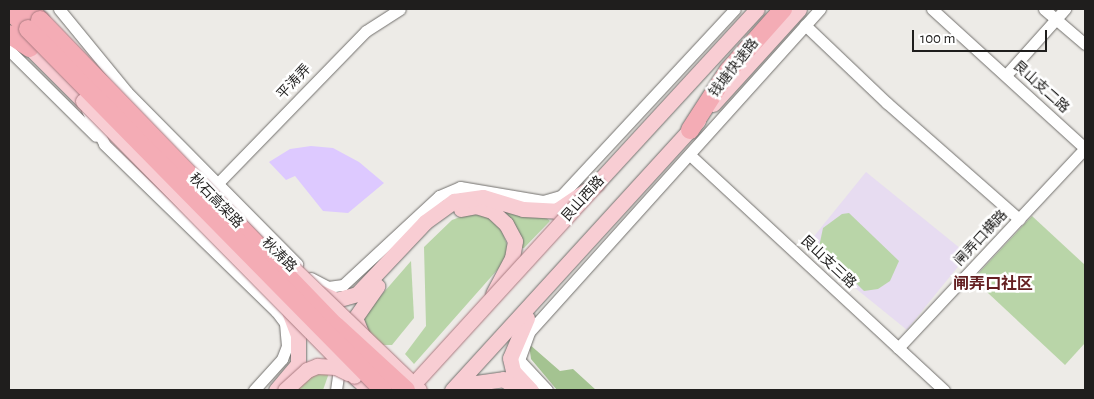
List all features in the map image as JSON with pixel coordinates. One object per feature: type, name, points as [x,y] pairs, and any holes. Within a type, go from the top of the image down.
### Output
[{"type":"highway","name":"秋石高架路","points":[[29,9],[336,326],[407,390]]},
{"type":"highway","name":"钱塘快速路","points":[[690,130],[728,71],[783,9]]},
{"type":"highway","name":"秋石高架路","points":[[9,10],[383,390]]},
{"type":"highway","points":[[9,34],[30,48]]},
{"type":"main road","name":"艮山西路","points":[[407,390],[757,9]]},
{"type":"main road","points":[[452,390],[799,9]]},
{"type":"main road","name":"秋涛路","points":[[48,10],[141,117],[418,390]]},
{"type":"main road","points":[[9,26],[287,306],[350,366],[369,390]]},
{"type":"main road","points":[[311,283],[336,300],[357,294],[426,222],[454,201],[483,197],[523,209],[556,211],[597,183]]},
{"type":"main road","points":[[365,338],[355,318],[374,289],[431,228],[462,208],[492,211],[506,224],[514,240],[512,258],[486,306]]},
{"type":"main road","points":[[531,390],[513,371],[510,358],[518,334],[547,287]]},
{"type":"main road","points":[[276,390],[298,364],[298,335],[287,306]]},
{"type":"main road","points":[[285,390],[307,370],[317,366],[350,366]]},
{"type":"main road","points":[[465,390],[476,383],[503,379],[520,390]]},
{"type":"street","name":"平涛弄","points":[[218,184],[366,31],[400,9]]},
{"type":"street","points":[[48,10],[218,184],[311,283],[328,287],[343,285],[439,196],[460,187],[544,201],[561,196],[735,9]]},
{"type":"street","points":[[547,390],[519,360],[529,332],[691,156],[820,9]]},
{"type":"street","name":"艮山支二路","points":[[932,9],[1085,148]]},
{"type":"street","points":[[1044,9],[1085,44]]},
{"type":"street","points":[[1006,76],[1065,9]]},
{"type":"street","points":[[805,25],[858,78],[1019,219]]},
{"type":"street","points":[[9,50],[104,144],[287,306]]},
{"type":"street","points":[[83,101],[104,144]]},
{"type":"street","name":"闸弄口横路","points":[[898,348],[1085,148]]},
{"type":"street","name":"艮山支三路","points":[[691,156],[944,390]]},
{"type":"street","points":[[254,390],[282,359],[287,346],[285,323],[287,306],[311,283]]},
{"type":"street","points":[[336,390],[338,375],[350,366],[367,348],[386,351],[427,390]]},
{"type":"shaded area","points":[[866,172],[968,254],[907,330],[805,247]]},
{"type":"green space","points":[[510,210],[545,217],[550,221],[524,248],[519,248],[513,221],[506,213]]},
{"type":"green space","points":[[473,212],[491,219],[502,230],[507,245],[506,260],[414,364],[405,354],[426,326],[424,247],[452,220]]},
{"type":"green space","points":[[849,213],[899,261],[890,281],[878,289],[864,291],[819,247],[823,228],[842,214]]},
{"type":"green space","points":[[1032,216],[1085,265],[1085,343],[1065,365],[973,279]]},
{"type":"green space","points":[[411,261],[414,318],[392,345],[380,345],[363,330],[364,315]]},
{"type":"green space","points":[[529,344],[560,371],[573,369],[596,390],[557,390],[531,359]]},
{"type":"green space","points":[[315,372],[329,373],[323,390],[290,390]]},
{"type":"building","points":[[311,146],[333,148],[359,162],[384,183],[348,213],[323,211],[295,176],[286,180],[269,162],[290,149]]},
{"type":"district","name":"闸弄口社区","points":[[993,284]]}]
